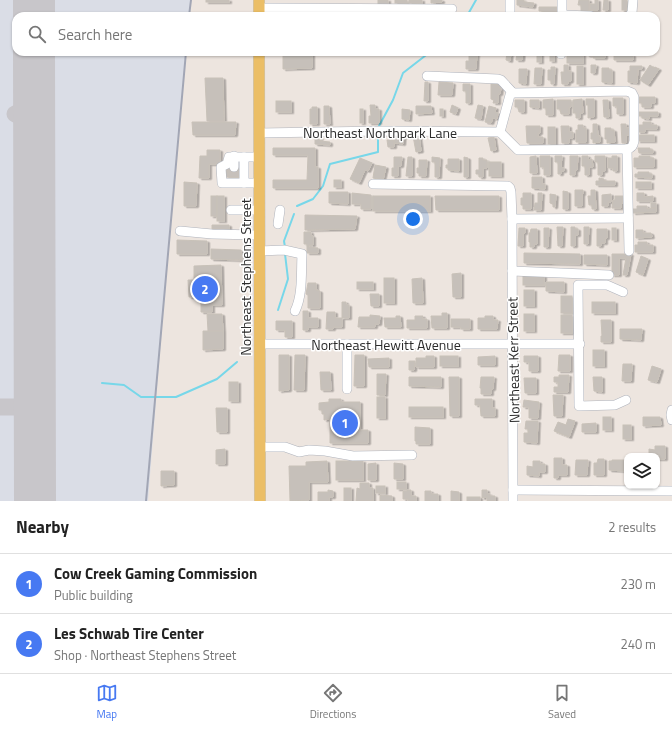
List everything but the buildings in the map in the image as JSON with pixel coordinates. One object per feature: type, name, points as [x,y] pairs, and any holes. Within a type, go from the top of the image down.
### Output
[{"type":"main road","name":"Northeast Stephens Street","points":[[259,56],[260,501]]},
{"type":"street","points":[[510,0],[510,12]]},
{"type":"street","points":[[562,0],[562,12]]},
{"type":"street","points":[[632,0],[633,9],[632,12]]},
{"type":"street","points":[[259,8],[425,5],[452,9]]},
{"type":"street","points":[[427,76],[498,79],[501,80],[513,93],[627,91],[632,93],[634,97],[633,146],[627,149],[518,150],[500,132],[510,95],[513,93]]},
{"type":"street","name":"Northeast Northpark Lane","points":[[259,133],[383,130],[500,132]]},
{"type":"street","points":[[627,149],[629,251]]},
{"type":"street","points":[[234,156],[234,167]]},
{"type":"street","points":[[259,157],[228,157],[227,164],[222,167],[222,183],[237,181],[259,183]]},
{"type":"street","points":[[237,181],[244,157]]},
{"type":"street","name":"Northeast Kerr Street","points":[[373,184],[508,186],[510,188],[512,219],[513,501]]},
{"type":"street","points":[[231,210],[259,210]]},
{"type":"street","points":[[278,224],[280,210]]},
{"type":"street","points":[[512,219],[628,218]]},
{"type":"street","points":[[180,231],[212,234],[259,235]]},
{"type":"street","points":[[259,251],[284,250],[302,254],[300,295],[295,311]]},
{"type":"street","points":[[512,272],[609,275]]},
{"type":"street","points":[[578,274],[580,344],[579,406],[615,405],[626,400]]},
{"type":"street","points":[[578,285],[607,285],[623,292]]},
{"type":"street","name":"Northeast Hewitt Avenue","points":[[260,344],[580,344]]},
{"type":"street","points":[[347,344],[347,389]]},
{"type":"street","points":[[672,410],[672,420]]},
{"type":"street","points":[[260,447],[285,447],[300,452],[309,450],[325,451],[353,456],[412,455]]},
{"type":"street","points":[[513,490],[672,491]]},
{"type":"shaded area","points":[[0,0],[191,0],[190,12],[12,12],[12,56],[186,56],[173,188],[148,501],[0,501]]},
{"type":"waterway","points":[[469,12],[476,0]]},
{"type":"waterway","points":[[379,126],[393,100],[403,73],[425,56]]},
{"type":"waterway","points":[[297,206],[313,199],[323,186],[330,164],[378,152],[378,137]]},
{"type":"waterway","points":[[285,247],[284,241],[294,214]]},
{"type":"waterway","points":[[278,310],[288,279],[285,254]]},
{"type":"waterway","points":[[102,383],[124,385],[141,397],[176,397],[217,379],[237,362]]},
{"type":"taxiway","points":[[34,88],[29,104],[23,110],[15,114],[23,118],[29,124],[34,141]]},
{"type":"taxiway","points":[[35,380],[30,396],[25,402],[17,407],[28,414],[33,424],[35,433]]},
{"type":"taxiway","points":[[0,407],[17,407]]},
{"type":"runway","points":[[34,0],[34,12]]},
{"type":"runway","points":[[34,56],[35,501]]},
{"type":"tunnel","points":[[234,167],[234,177]]},
{"type":"railway","points":[[190,12],[191,0]]},
{"type":"railway","points":[[146,501],[186,56]]},
{"type":"place","name":"Les Schwab Tire Center","points":[[205,289]]},
{"type":"place","name":"Cow Creek Gaming Commission","points":[[345,423]]}]
